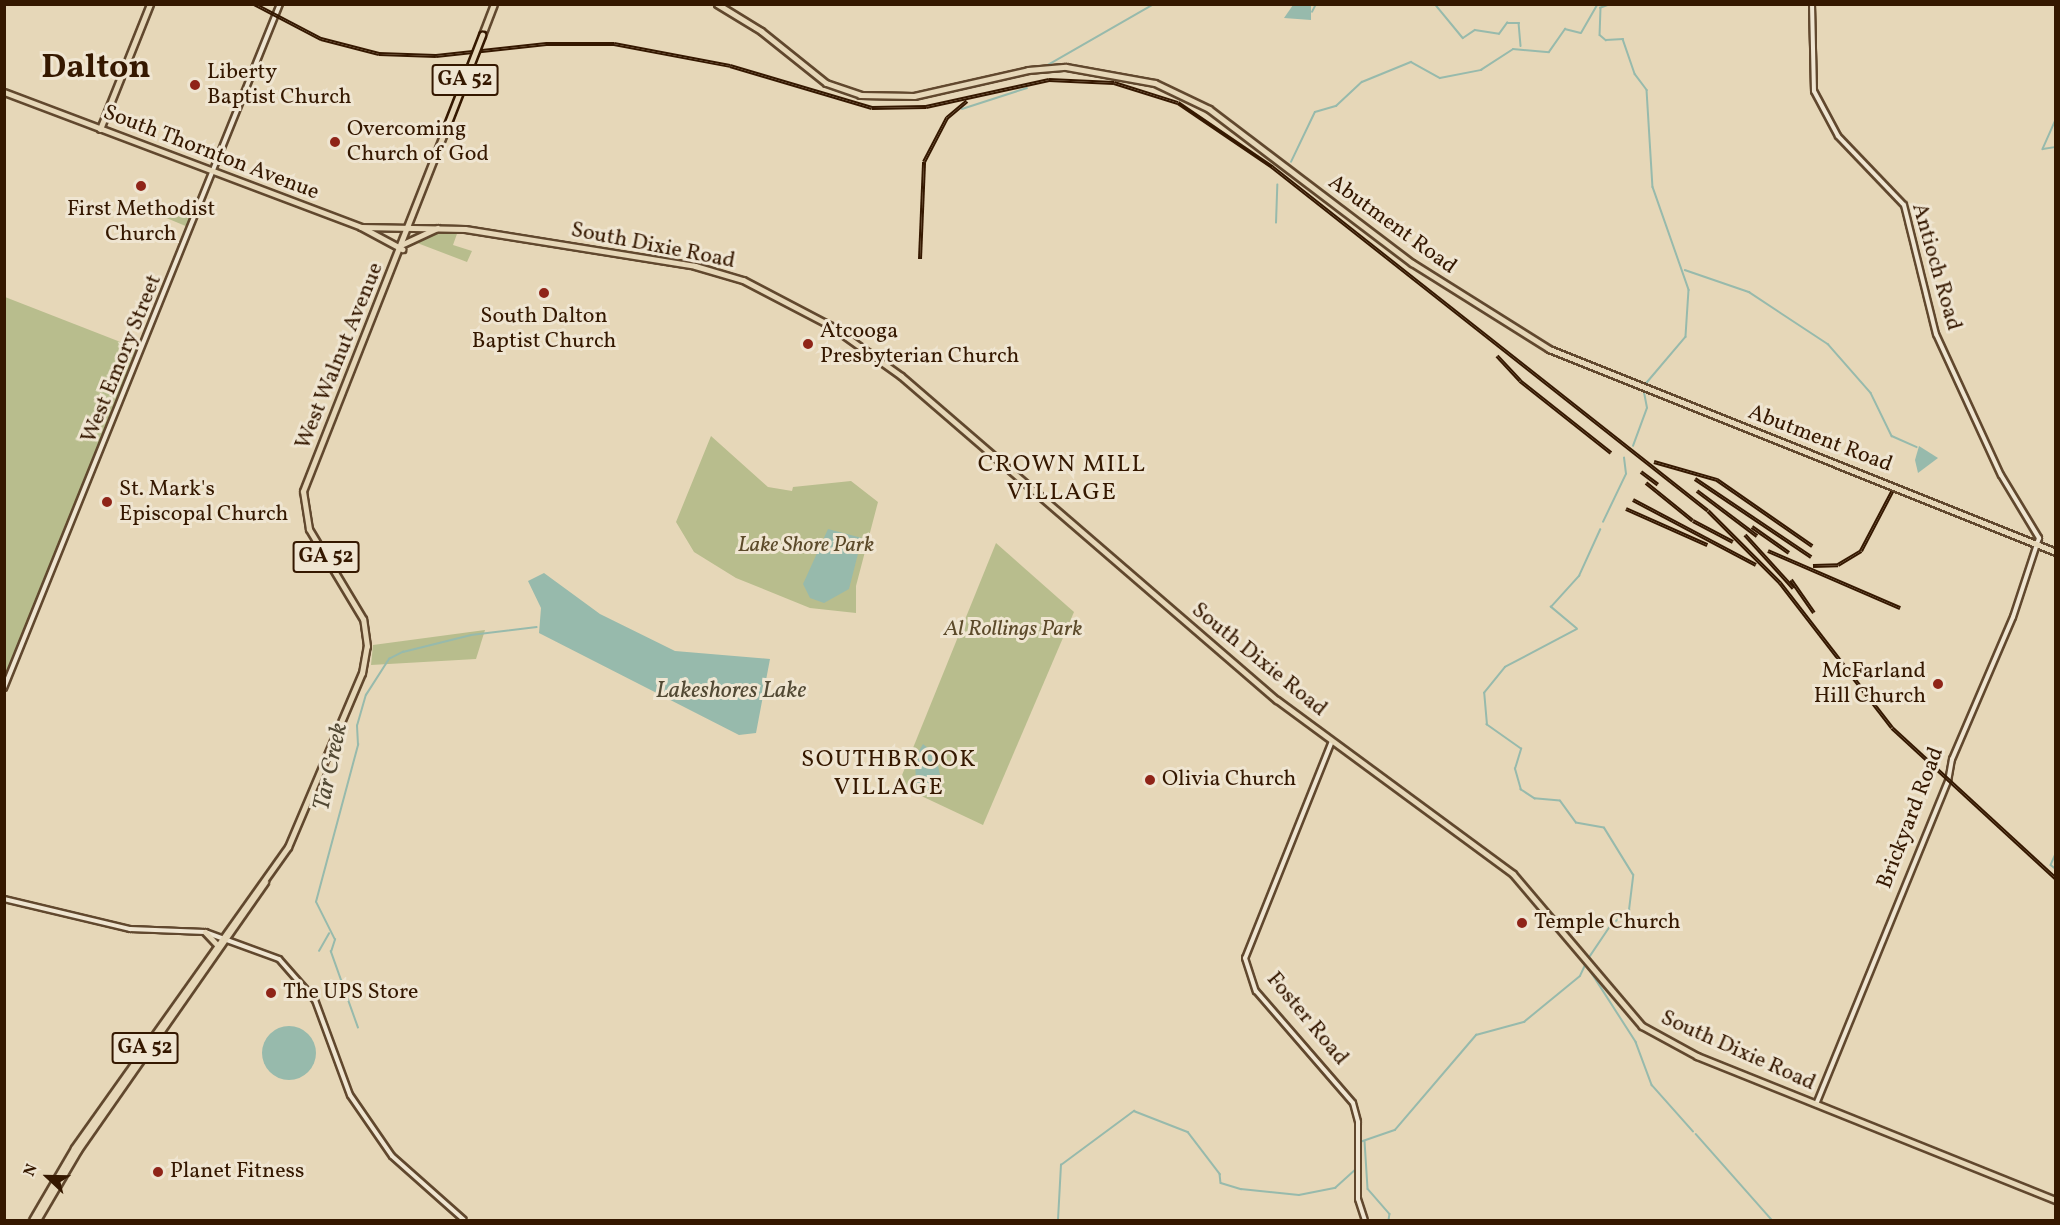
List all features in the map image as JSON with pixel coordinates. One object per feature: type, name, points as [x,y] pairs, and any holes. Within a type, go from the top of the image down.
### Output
[{"type":"main road","points":[[100,129],[150,4]]},
{"type":"main road","name":"West Walnut Avenue","points":[[32,1221],[74,1148],[217,946],[234,930],[266,881],[305,814],[366,660],[362,615],[312,536],[303,499],[403,246],[494,4]]},
{"type":"main road","name":"Abutment Road","points":[[717,4],[761,31],[826,83],[860,95],[914,96],[1028,70],[1066,67],[1155,83],[1209,109],[1412,263],[1549,349],[2055,552]]},
{"type":"main road","name":"South Thornton Avenue","points":[[4,92],[360,227],[409,227]]},
{"type":"main road","points":[[360,227],[403,246],[440,227]]},
{"type":"main road","name":"South Dixie Road","points":[[409,227],[440,227],[720,271],[841,332],[1332,741],[1503,865],[1580,952],[1629,1013],[1657,1036],[1816,1104],[2055,1200]]},
{"type":"main road","name":"West Walnut Avenue","points":[[37,1221],[77,1151],[266,881]]},
{"type":"main road","points":[[234,930],[238,941]]},
{"type":"main road","points":[[205,932],[217,946]]},
{"type":"street","name":"West Emory Street","points":[[4,688],[280,4]]},
{"type":"street","name":"Antioch Road","points":[[1812,4],[1814,91],[1838,136],[1904,205],[1936,334],[2005,483],[2037,531],[2038,545]]},
{"type":"street","name":"Brickyard Road","points":[[1816,1104],[2038,545]]},
{"type":"street","name":"Foster Road","points":[[1332,741],[1245,958],[1256,991],[1353,1103],[1358,1122],[1358,1199],[1365,1221]]},
{"type":"street","points":[[4,899],[130,929],[205,932],[238,941],[279,959],[307,986],[355,1102],[393,1156],[464,1221]]},
{"type":"green space","points":[[169,204],[193,213],[188,227],[164,217]]},
{"type":"green space","points":[[437,231],[458,231],[453,245],[472,251],[467,262],[412,241]]},
{"type":"green space","points":[[5,297],[141,350],[5,687]]},
{"type":"green space","name":"Lake Shore Park","points":[[711,436],[768,487],[792,491],[793,487],[851,481],[878,502],[856,586],[856,613],[810,608],[736,578],[694,552],[676,522]]},
{"type":"green space","name":"Al Rollings Park","points":[[996,543],[1074,612],[983,825],[898,785]]},
{"type":"green space","points":[[485,630],[476,659],[371,665],[373,645]]},
{"type":"water","points":[[1293,5],[1311,6],[1311,20],[1284,18]]},
{"type":"water","points":[[1919,446],[1938,458],[1918,473],[1915,460]]},
{"type":"water","points":[[828,529],[862,538],[849,589],[824,603],[810,598],[803,584]]},
{"type":"water","name":"Lakeshores Lake","points":[[544,573],[600,614],[675,651],[770,659],[756,733],[739,735],[539,633],[541,608],[528,581]]},
{"type":"water","points":[[923,744],[936,755],[941,780],[937,793],[916,784],[915,758]]},
{"type":"water","points":[[289,1026],[299,1028],[308,1034],[314,1043],[316,1053],[314,1063],[308,1072],[299,1078],[289,1080],[279,1078],[270,1072],[264,1063],[262,1053],[264,1043],[270,1034],[279,1028]]},
{"type":"waterway","name":"Tar Creek","points":[[1048,65],[1154,4]]},
{"type":"waterway","points":[[1312,12],[1316,4]]},
{"type":"waterway","name":"Tar Creek","points":[[1435,4],[1463,38],[1475,30],[1499,34],[1507,23],[1519,23],[1521,46]]},
{"type":"waterway","points":[[1291,162],[1315,112],[1336,106],[1362,82],[1411,62],[1440,78],[1481,70],[1513,49],[1549,52],[1565,29],[1581,33],[1598,4]]},
{"type":"waterway","points":[[1612,4],[1601,8],[1600,35],[1606,40],[1623,39],[1635,74],[1647,90],[1653,187],[1689,290],[1686,337],[1647,383]]},
{"type":"waterway","name":"Tar Creek","points":[[962,109],[1027,88]]},
{"type":"waterway","points":[[2056,120],[2043,149],[2056,147]]},
{"type":"waterway","points":[[1276,223],[1277,185]]},
{"type":"waterway","points":[[1685,270],[1749,292],[1828,344],[1871,393],[1892,436],[1917,447]]},
{"type":"waterway","points":[[1633,446],[1647,408],[1644,392]]},
{"type":"waterway","points":[[1603,522],[1626,474],[1624,458]]},
{"type":"waterway","points":[[1588,959],[1610,926],[1629,910],[1633,875],[1604,828],[1576,823],[1560,801],[1535,799],[1521,790],[1515,769],[1521,749],[1487,725],[1484,693],[1505,667],[1577,629],[1551,607],[1579,576],[1600,530]]},
{"type":"waterway","name":"Tar Creek","points":[[358,1028],[331,952],[335,940],[316,902],[358,745],[357,726],[366,695],[389,659],[403,652],[471,635],[537,627]]},
{"type":"waterway","points":[[2056,854],[2051,865],[2056,869]]},
{"type":"waterway","points":[[319,951],[329,934]]},
{"type":"waterway","points":[[1360,1142],[1395,1130],[1476,1035],[1524,1022],[1580,976],[1586,963]]},
{"type":"waterway","points":[[1586,964],[1636,1042],[1652,1085],[1693,1131]]},
{"type":"waterway","points":[[1058,1220],[1061,1165],[1134,1111],[1188,1132],[1220,1174],[1221,1183],[1241,1189],[1299,1195],[1335,1188],[1355,1170],[1356,1143]]},
{"type":"waterway","points":[[1696,1134],[1772,1220]]},
{"type":"waterway","points":[[1365,1141],[1368,1189],[1390,1214],[1389,1220]]},
{"type":"railway","points":[[254,4],[321,39],[379,54],[436,56],[546,44],[614,44],[730,66],[872,108],[926,107],[1049,80],[1114,83],[1178,103],[1272,167],[1708,511],[1780,583],[1892,728],[2056,879]]},
{"type":"railway","points":[[920,259],[924,162],[947,118],[967,101]]},
{"type":"railway","points":[[1497,356],[1520,381],[1611,453]]},
{"type":"railway","points":[[1654,462],[1717,480],[1812,546]]},
{"type":"railway","points":[[1641,472],[1658,485]]},
{"type":"railway","points":[[1695,479],[1811,557]]},
{"type":"railway","points":[[1646,483],[1693,521],[1733,542]]},
{"type":"railway","points":[[1697,491],[1757,536]]},
{"type":"railway","points":[[1813,566],[1838,565],[1861,551],[1892,492]]},
{"type":"railway","points":[[1633,500],[1756,565]]},
{"type":"railway","points":[[1626,509],[1707,545]]},
{"type":"railway","points":[[1752,527],[1789,553]]},
{"type":"railway","points":[[1745,535],[1793,588]]},
{"type":"railway","points":[[1768,551],[1900,608]]},
{"type":"railway","points":[[1791,580],[1814,613]]},
{"type":"place","name":"Liberty Baptist Church","points":[[195,85]]},
{"type":"place","name":"Overcoming Church of God","points":[[335,142]]},
{"type":"place","name":"First Methodist Church","points":[[141,186]]},
{"type":"place","name":"South Dalton Baptist Church","points":[[544,293]]},
{"type":"place","name":"Atcooga Presbyterian Church","points":[[808,344]]},
{"type":"place","name":"St. Mark's Episcopal Church","points":[[107,502]]},
{"type":"place","name":"McFarland Hill Church","points":[[1938,684]]},
{"type":"place","name":"Olivia Church","points":[[1150,780]]},
{"type":"place","name":"Temple Church","points":[[1522,923]]},
{"type":"place","name":"The UPS Store","points":[[271,993]]},
{"type":"place","name":"Planet Fitness","points":[[158,1172]]},
{"type":"district","name":"Dalton","points":[[96,69]]},
{"type":"district","name":"CROWN MILL VILLAGE","points":[[1062,480]]},
{"type":"district","name":"SOUTHBROOK VILLAGE","points":[[889,775]]}]
